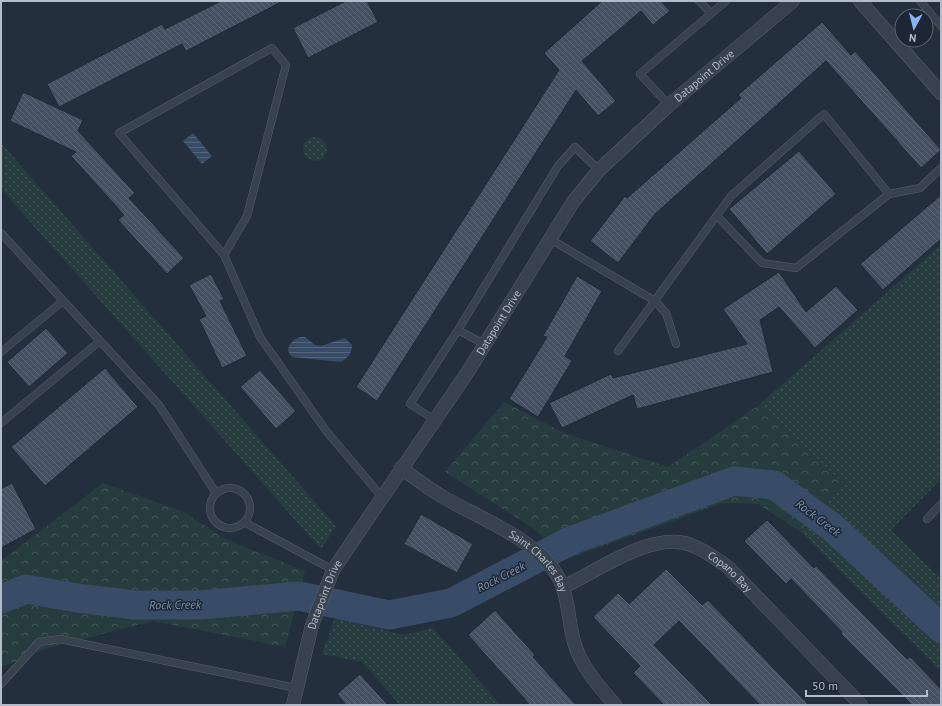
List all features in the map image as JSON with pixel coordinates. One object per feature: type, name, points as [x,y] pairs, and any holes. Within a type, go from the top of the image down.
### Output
[{"type":"street","name":"Datapoint Drive","points":[[292,705],[312,625],[331,575],[401,468],[469,370],[573,202],[599,170],[669,105],[793,1]]},
{"type":"street","points":[[860,1],[941,93]]},
{"type":"street","name":"Saint Charles Bay","points":[[401,468],[442,497],[532,548],[551,565],[563,587],[568,620],[574,644],[580,658],[588,672],[615,705]]},
{"type":"street","name":"Copano Bay","points":[[563,587],[642,546],[680,542],[691,544],[710,554],[728,568],[861,705]]},
{"type":"lane","points":[[700,1],[711,13]]},
{"type":"lane","points":[[669,105],[640,74],[726,1]]},
{"type":"lane","points":[[920,1],[941,26]]},
{"type":"lane","points":[[224,255],[247,216],[286,65],[272,48],[119,133],[224,255],[260,338],[327,432],[382,497]]},
{"type":"lane","points":[[618,351],[731,196],[824,114],[889,194]]},
{"type":"lane","points":[[435,420],[410,404],[458,330],[567,154],[575,147],[599,170]]},
{"type":"lane","points":[[717,216],[762,263],[796,268],[889,194],[920,188],[941,168]]},
{"type":"lane","points":[[1,233],[159,405],[216,493]]},
{"type":"lane","points":[[550,239],[655,301],[666,313],[676,344]]},
{"type":"lane","points":[[1,352],[63,301]]},
{"type":"lane","points":[[458,330],[484,344]]},
{"type":"lane","points":[[1,423],[100,341]]},
{"type":"lane","points":[[236,488],[247,496],[250,510],[244,522],[232,527],[219,524],[214,519],[210,506],[216,493],[222,489],[236,488]]},
{"type":"lane","points":[[927,519],[941,504]]},
{"type":"lane","points":[[244,522],[331,575]]},
{"type":"lane","points":[[1,684],[39,642],[60,639],[296,688]]},
{"type":"green space","points":[[315,137],[324,140],[327,149],[324,158],[315,161],[306,158],[303,149],[306,140]]},
{"type":"green space","points":[[1,143],[336,526],[321,549],[1,189]]},
{"type":"green space","points":[[941,245],[941,479],[891,530],[941,579],[941,671],[801,532],[844,484],[759,405]]},
{"type":"green space","points":[[504,402],[564,433],[668,467],[759,405],[844,484],[801,532],[758,504],[723,503],[567,559],[534,529],[445,472]]},
{"type":"green space","points":[[103,483],[184,512],[225,539],[305,571],[285,647],[153,621],[48,648],[1,667],[1,561]]},
{"type":"green space","points":[[335,618],[404,635],[433,628],[501,705],[400,705],[362,662],[322,654]]},
{"type":"water","points":[[193,133],[212,156],[202,164],[183,141]]},
{"type":"water","points":[[300,337],[305,337],[315,345],[321,346],[345,338],[352,345],[351,350],[348,357],[341,362],[292,357],[288,351],[289,346],[291,342]]},
{"type":"building","points":[[221,1],[283,1],[186,51],[182,44],[59,107],[47,84],[162,24],[165,29]]},
{"type":"building","points":[[346,1],[367,1],[378,22],[308,58],[293,28]]},
{"type":"building","points":[[602,1],[661,1],[670,11],[653,25],[641,11],[582,61],[616,101],[598,116],[576,90],[377,401],[356,387],[559,70],[544,53]]},
{"type":"building","points":[[822,22],[851,55],[855,51],[941,150],[921,168],[826,61],[655,214],[618,263],[590,241],[625,196],[627,198],[741,98],[738,95]]},
{"type":"building","points":[[23,92],[83,120],[78,131],[135,193],[129,198],[184,258],[167,274],[118,220],[124,215],[71,156],[76,152],[10,121]]},
{"type":"building","points":[[799,151],[836,194],[767,254],[729,209]]},
{"type":"building","points":[[941,195],[941,239],[883,290],[860,264]]},
{"type":"building","points":[[779,272],[806,312],[836,286],[858,310],[815,348],[779,307],[760,320],[773,372],[637,409],[633,395],[562,428],[549,403],[611,374],[613,378],[747,344],[723,309]]},
{"type":"building","points":[[211,274],[224,299],[220,301],[247,356],[222,368],[199,319],[206,316],[189,285]]},
{"type":"building","points":[[577,276],[602,291],[565,356],[572,361],[538,417],[509,399],[547,337],[543,336]]},
{"type":"building","points":[[46,328],[68,353],[29,387],[7,362]]},
{"type":"building","points":[[105,368],[138,407],[45,486],[11,447]]},
{"type":"building","points":[[260,370],[296,411],[276,429],[240,387]]},
{"type":"building","points":[[12,483],[36,529],[1,548],[1,489]]},
{"type":"building","points":[[421,514],[473,544],[457,573],[404,544]]},
{"type":"building","points":[[767,520],[814,568],[816,566],[907,659],[910,657],[941,689],[941,705],[912,705],[841,634],[842,632],[791,579],[786,584],[744,541]]},
{"type":"building","points":[[666,569],[702,605],[708,600],[809,705],[760,705],[679,621],[654,645],[712,705],[664,705],[633,673],[640,666],[593,617],[618,593],[629,604]]},
{"type":"building","points":[[495,610],[535,655],[533,657],[576,705],[530,705],[468,635]]},
{"type":"building","points":[[360,674],[388,705],[346,705],[337,694]]},
{"type":"waterway","name":"Rock Creek","points":[[1,599],[26,589],[77,598],[135,605],[200,605],[299,596],[389,615],[451,603],[570,541],[734,481],[774,485],[832,527],[941,628]]}]
